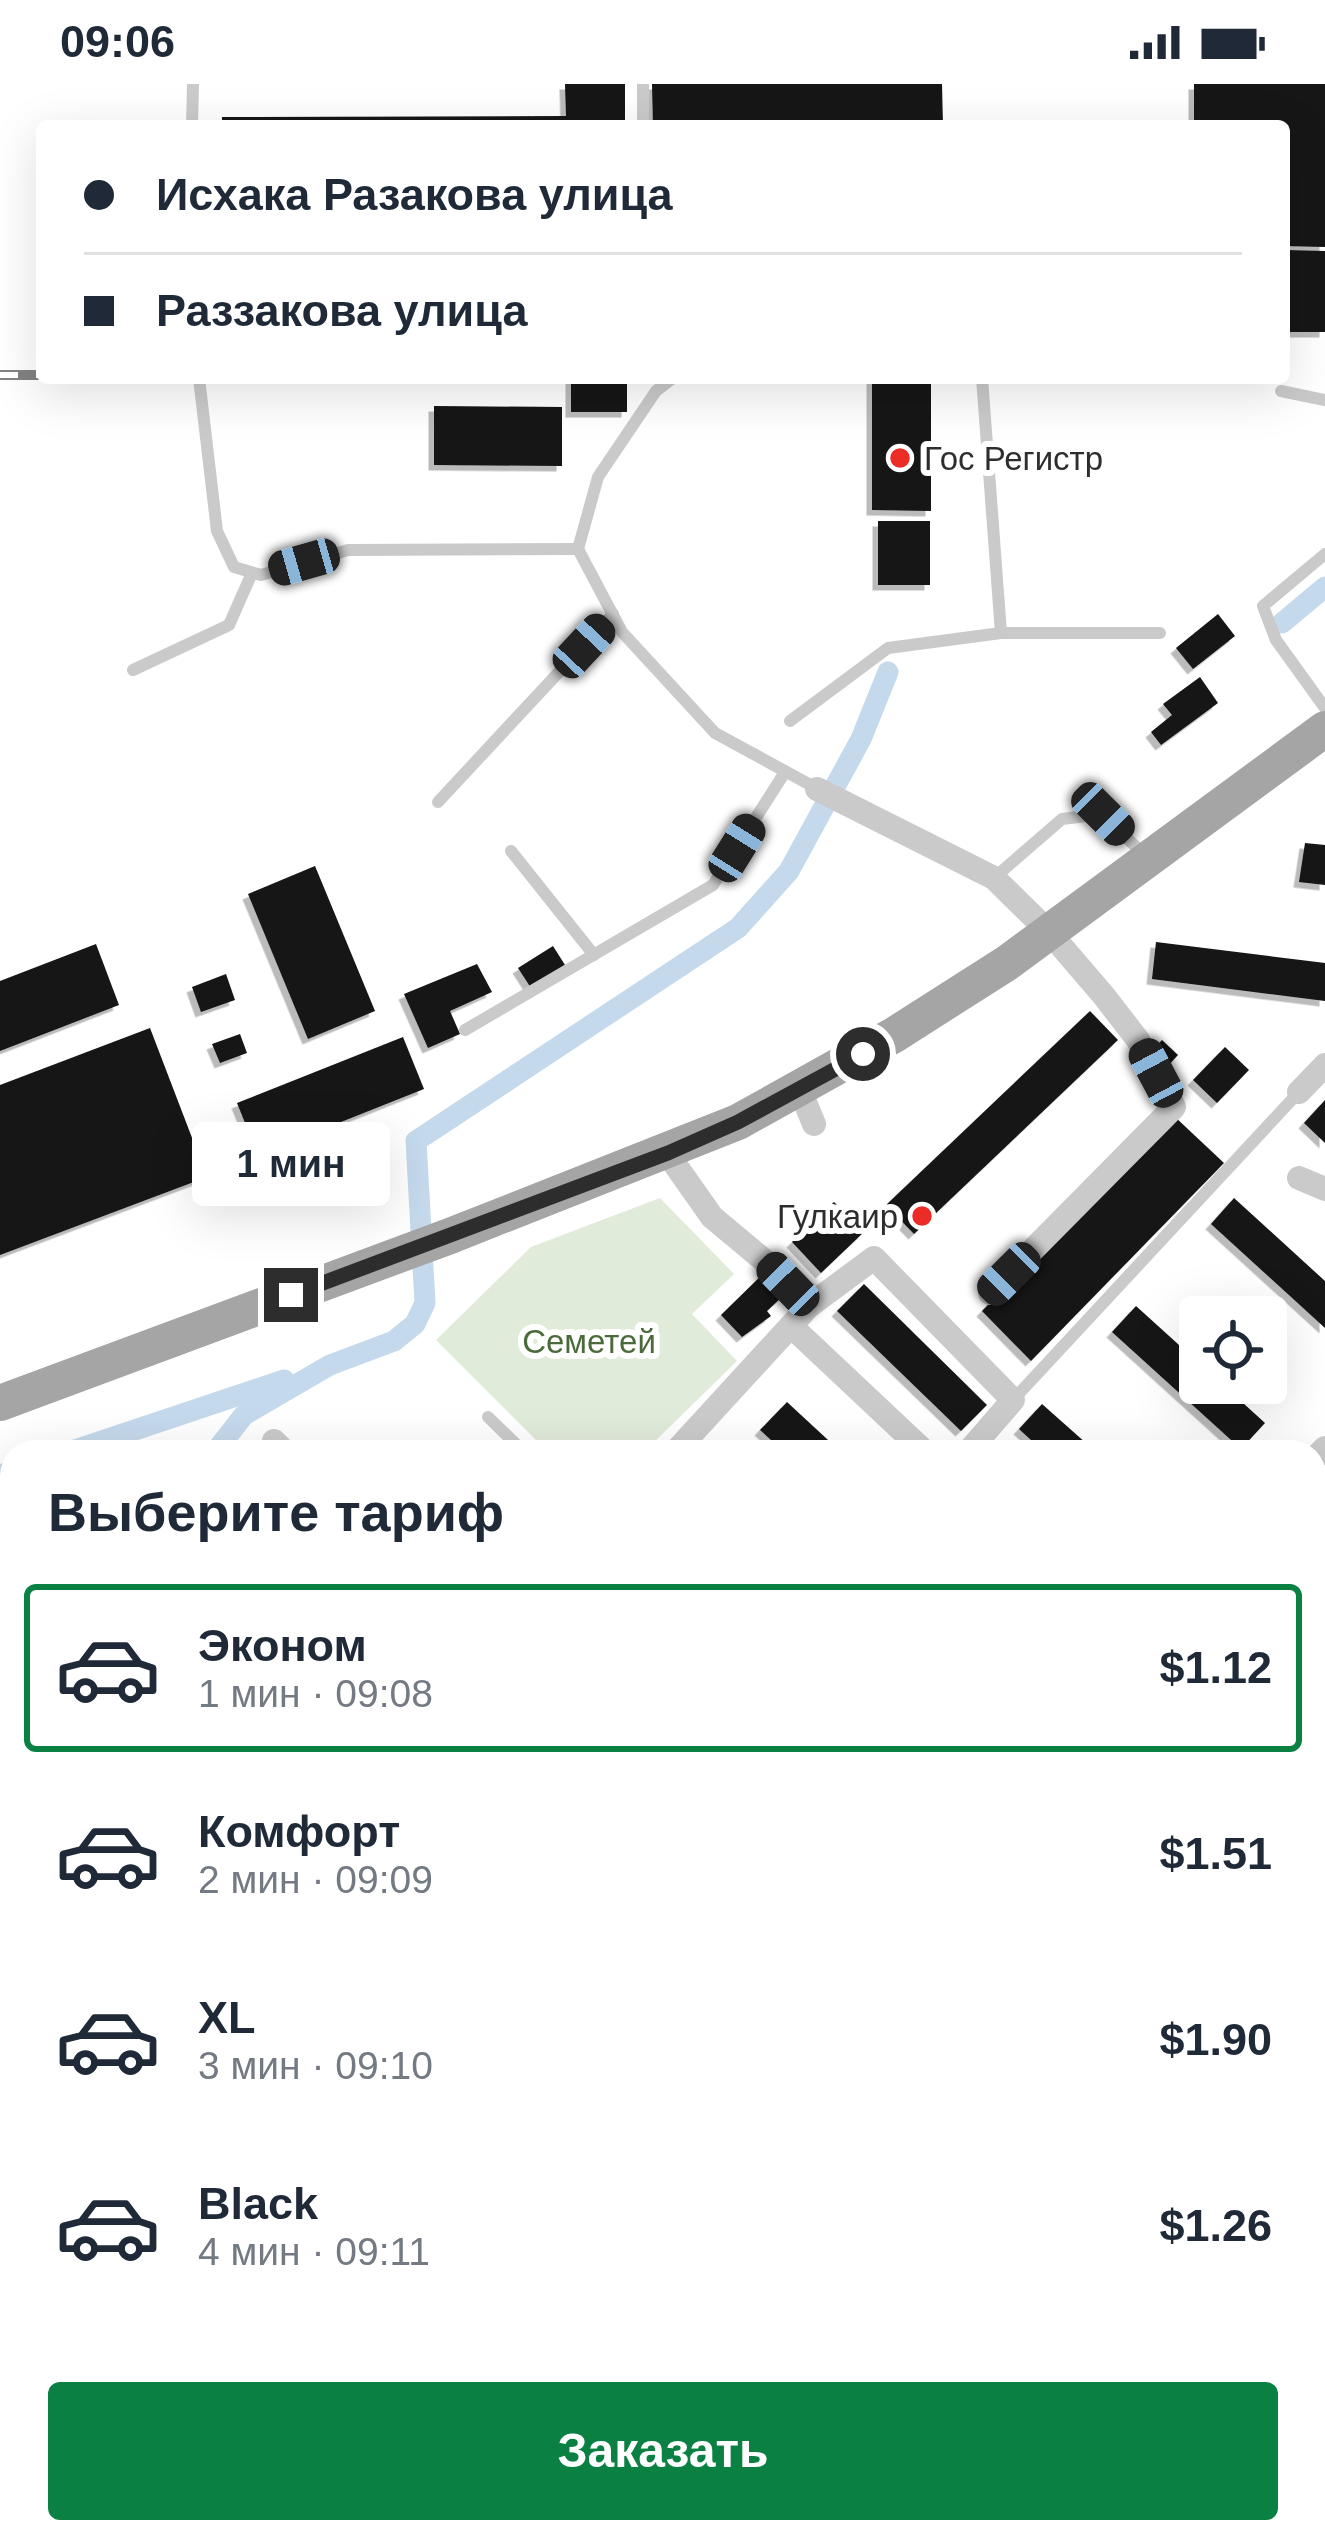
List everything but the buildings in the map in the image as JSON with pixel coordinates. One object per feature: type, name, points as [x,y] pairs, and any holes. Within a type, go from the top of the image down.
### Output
[{"type":"main road","points":[[0,1402],[668,1153],[807,1107],[912,1024],[1050,933],[1325,729]]},
{"type":"street","points":[[818,789],[994,878],[1050,933],[1138,1040],[1174,1107],[990,1293]]},
{"type":"street","points":[[1299,1092],[1325,1065]]},
{"type":"street","points":[[668,1153],[712,1216],[809,1306]]},
{"type":"street","points":[[1299,1178],[1325,1189]]},
{"type":"street","points":[[686,1440],[809,1306],[874,1258],[1013,1400],[978,1440]]},
{"type":"street","points":[[791,1326],[912,1440]]},
{"type":"lane","points":[[192,120],[193,84]]},
{"type":"lane","points":[[643,120],[644,84]]},
{"type":"lane","points":[[200,384],[217,530],[234,568],[261,575],[348,550],[578,549]]},
{"type":"lane","points":[[655,384],[598,477],[578,549],[622,632],[716,733],[818,789]]},
{"type":"lane","points":[[982,384],[1001,633]]},
{"type":"lane","points":[[1281,391],[1325,400]]},
{"type":"lane","points":[[1325,554],[1263,606],[1276,640],[1325,708]]},
{"type":"lane","points":[[133,670],[229,626],[252,573]]},
{"type":"lane","points":[[438,802],[613,614]]},
{"type":"lane","points":[[790,721],[888,647],[1001,633],[1160,633]]},
{"type":"lane","points":[[465,1030],[713,885],[785,772]]},
{"type":"lane","points":[[994,878],[1062,819],[1103,814],[1149,860]]},
{"type":"lane","points":[[511,850],[594,955]]},
{"type":"lane","points":[[1013,1400],[1299,1092]]},
{"type":"lane","points":[[488,1417],[512,1440]]},
{"type":"green space","name":"Семетей","points":[[660,1198],[734,1274],[692,1314],[737,1361],[656,1440],[536,1440],[436,1340],[531,1247]]},
{"type":"waterway","points":[[1282,623],[1325,587]]},
{"type":"waterway","points":[[224,1440],[244,1415],[330,1365],[394,1341],[415,1324],[425,1303],[416,1141],[738,928],[789,871],[861,739],[888,672]]},
{"type":"waterway","points":[[105,1440],[284,1380]]},
{"type":"railway","points":[[0,375],[36,375]]},
{"type":"place","name":"Гос Регистр","points":[[900,458]]},
{"type":"place","name":"Гулкаир","points":[[922,1216]]},
{"type":"route","points":[[291,1295],[668,1153],[738,1122],[863,1054]]}]
